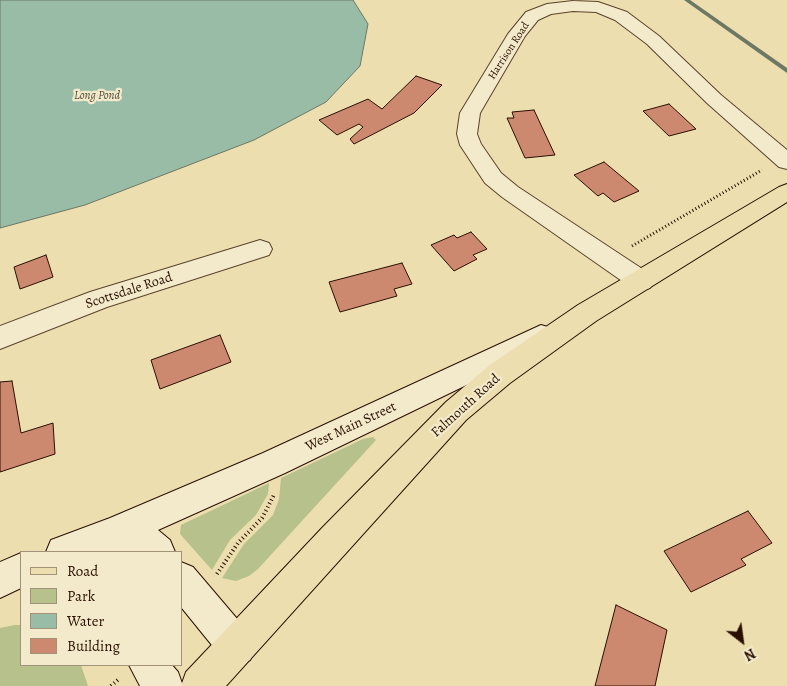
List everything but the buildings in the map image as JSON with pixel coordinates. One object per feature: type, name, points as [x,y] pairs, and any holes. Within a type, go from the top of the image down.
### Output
[{"type":"main road","name":"Falmouth Road","points":[[200,686],[456,411],[500,374],[587,313],[787,192]]},
{"type":"street","name":"Harrison Road","points":[[641,281],[510,192],[493,178],[471,145],[467,134],[470,113],[517,34],[532,16],[546,9],[573,6],[598,7],[621,16],[644,32],[714,99],[787,162]]},
{"type":"street","name":"Scottsdale Road","points":[[0,338],[99,299],[260,249]]},
{"type":"street","name":"West Main Street","points":[[66,551],[112,534],[416,397],[587,313]]},
{"type":"street","name":"West Main Street","points":[[112,534],[135,536],[157,551]]},
{"type":"street","points":[[0,580],[20,570]]},
{"type":"street","points":[[182,581],[237,647]]},
{"type":"street","points":[[0,594],[20,590]]},
{"type":"street","points":[[149,666],[164,686]]},
{"type":"path","points":[[628,249],[765,168]]},
{"type":"path","points":[[217,574],[238,543],[262,518],[275,491]]},
{"type":"green space","points":[[373,437],[376,440],[258,569],[249,576],[236,581],[222,578],[244,544],[273,515],[279,499],[281,478],[363,439]]},
{"type":"green space","points":[[269,483],[268,494],[256,515],[230,540],[212,570],[180,534],[181,525]]},
{"type":"green space","points":[[20,625],[20,666],[81,666],[88,686],[0,686],[0,628]]},
{"type":"water","name":"Long Pond","points":[[0,0],[353,0],[368,24],[360,66],[326,102],[254,140],[85,205],[0,228]]},
{"type":"waterway","points":[[687,0],[787,71]]}]
